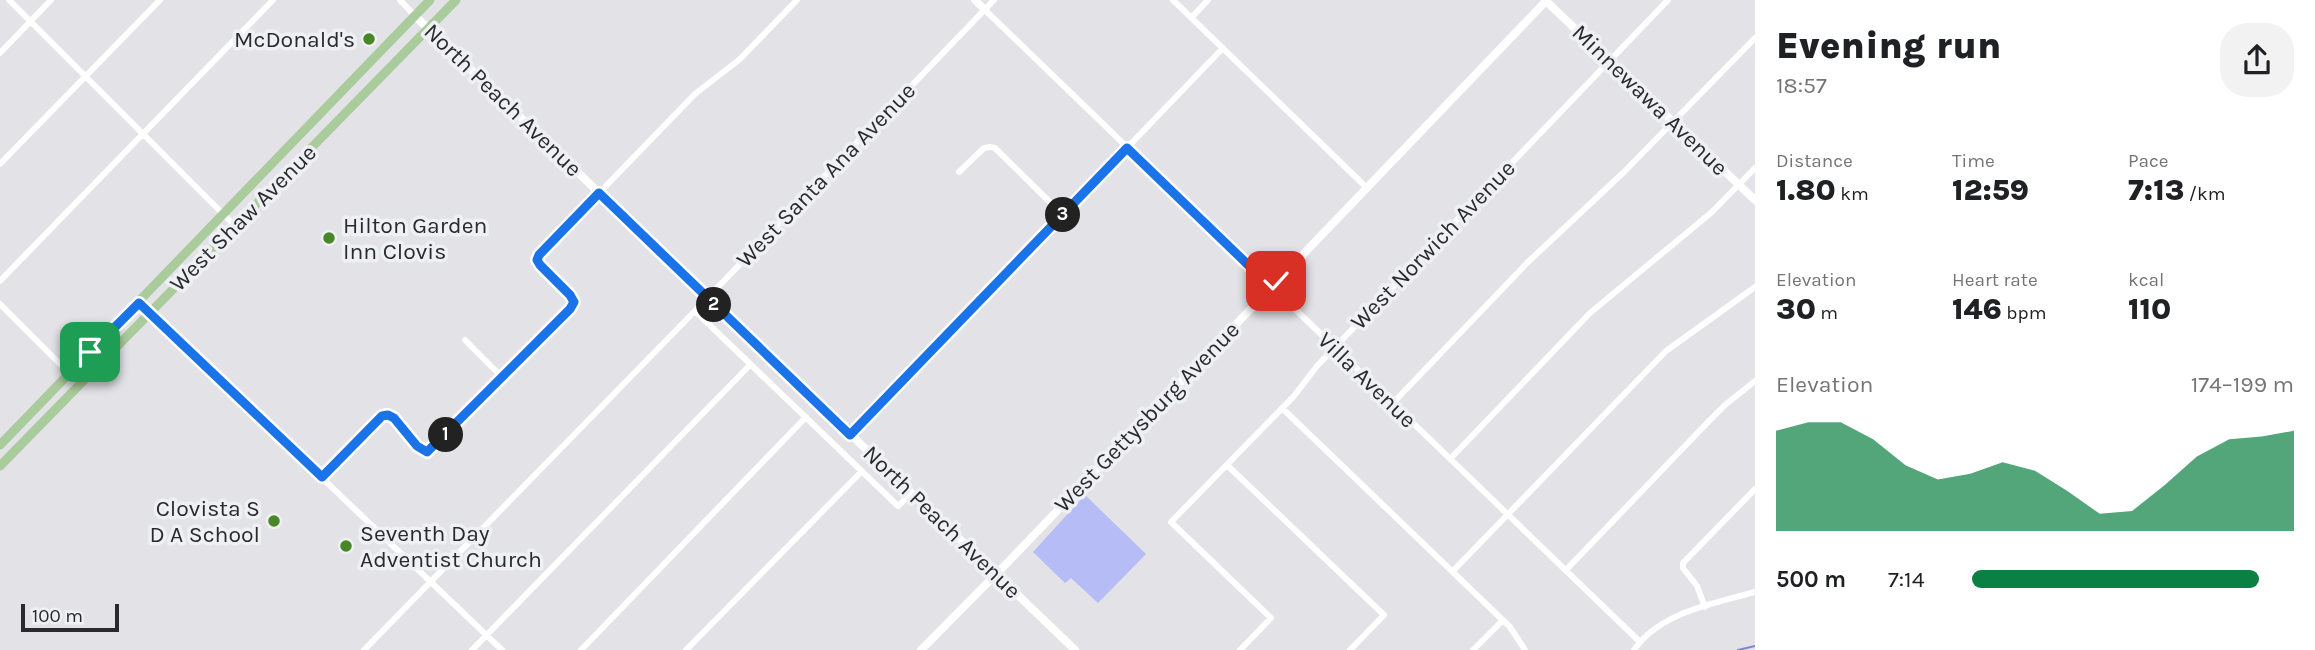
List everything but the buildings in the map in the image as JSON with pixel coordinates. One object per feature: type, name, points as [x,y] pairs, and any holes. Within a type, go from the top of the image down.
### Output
[{"type":"main road","name":"West Shaw Avenue","points":[[0,445],[430,0]]},
{"type":"main road","name":"West Shaw Avenue","points":[[0,466],[456,0]]},
{"type":"street","points":[[9,0],[234,225]]},
{"type":"street","points":[[0,53],[51,0]]},
{"type":"street","points":[[0,164],[160,0]]},
{"type":"street","points":[[0,281],[273,0]]},
{"type":"street","points":[[400,0],[415,16]]},
{"type":"street","points":[[322,477],[382,416],[394,418],[417,446],[427,452],[570,309],[574,302],[537,260],[539,255],[695,94],[740,59],[797,0]]},
{"type":"street","name":"Villa Avenue","points":[[975,0],[1640,642]]},
{"type":"street","name":"West Santa Ana Avenue","points":[[364,650],[994,0]]},
{"type":"street","points":[[1173,0],[1366,187]]},
{"type":"street","points":[[1192,18],[1208,0]]},
{"type":"street","name":"Minnewawa Avenue","points":[[1546,0],[1755,200]]},
{"type":"street","name":"West Gettysburg Avenue","points":[[921,650],[1546,0]]},
{"type":"street","name":"West Norwich Avenue","points":[[1240,650],[1271,618],[1171,522],[1668,0]]},
{"type":"street","name":"North Peach Avenue","points":[[415,16],[1075,650]]},
{"type":"street","points":[[1392,404],[1527,264],[1755,38]]},
{"type":"street","points":[[850,435],[1223,48]]},
{"type":"street","points":[[959,172],[984,148],[995,148],[1063,215]]},
{"type":"street","points":[[1450,459],[1590,313],[1712,212],[1755,168]]},
{"type":"street","points":[[1452,571],[1666,351],[1755,287]]},
{"type":"street","points":[[139,303],[502,650]]},
{"type":"street","points":[[0,304],[80,384]]},
{"type":"street","points":[[695,311],[898,506],[911,494]]},
{"type":"street","points":[[465,341],[502,377]]},
{"type":"street","points":[[472,650],[750,365]]},
{"type":"street","points":[[1566,570],[1725,405],[1755,381]]},
{"type":"street","points":[[1282,408],[1503,620],[1525,650]]},
{"type":"street","points":[[581,650],[806,417]]},
{"type":"street","points":[[1227,465],[1384,615],[1350,650]]},
{"type":"street","points":[[686,650],[862,471]]},
{"type":"street","points":[[1705,607],[1697,586],[1683,568],[1684,563],[1755,489]]},
{"type":"street","points":[[1634,650],[1651,630],[1669,619],[1755,592]]},
{"type":"street","points":[[1473,650],[1503,620]]},
{"type":"shaded area","points":[[1085,495],[1146,554],[1098,603],[1071,578],[1065,583],[1033,552]]},
{"type":"waterway","points":[[1738,650],[1755,646]]},
{"type":"place","name":"McDonald's","points":[[369,39]]},
{"type":"place","name":"Hilton Garden Inn Clovis","points":[[329,238]]},
{"type":"place","name":"Clovista S D A School","points":[[274,521]]},
{"type":"place","name":"Seventh Day Adventist Church","points":[[346,546]]},
{"type":"route","points":[[90,352],[139,303],[322,477],[382,416],[394,418],[417,446],[427,452],[570,309],[574,302],[570,295],[537,260],[599,193],[850,435],[1127,148],[1270,286],[1276,281]]}]
